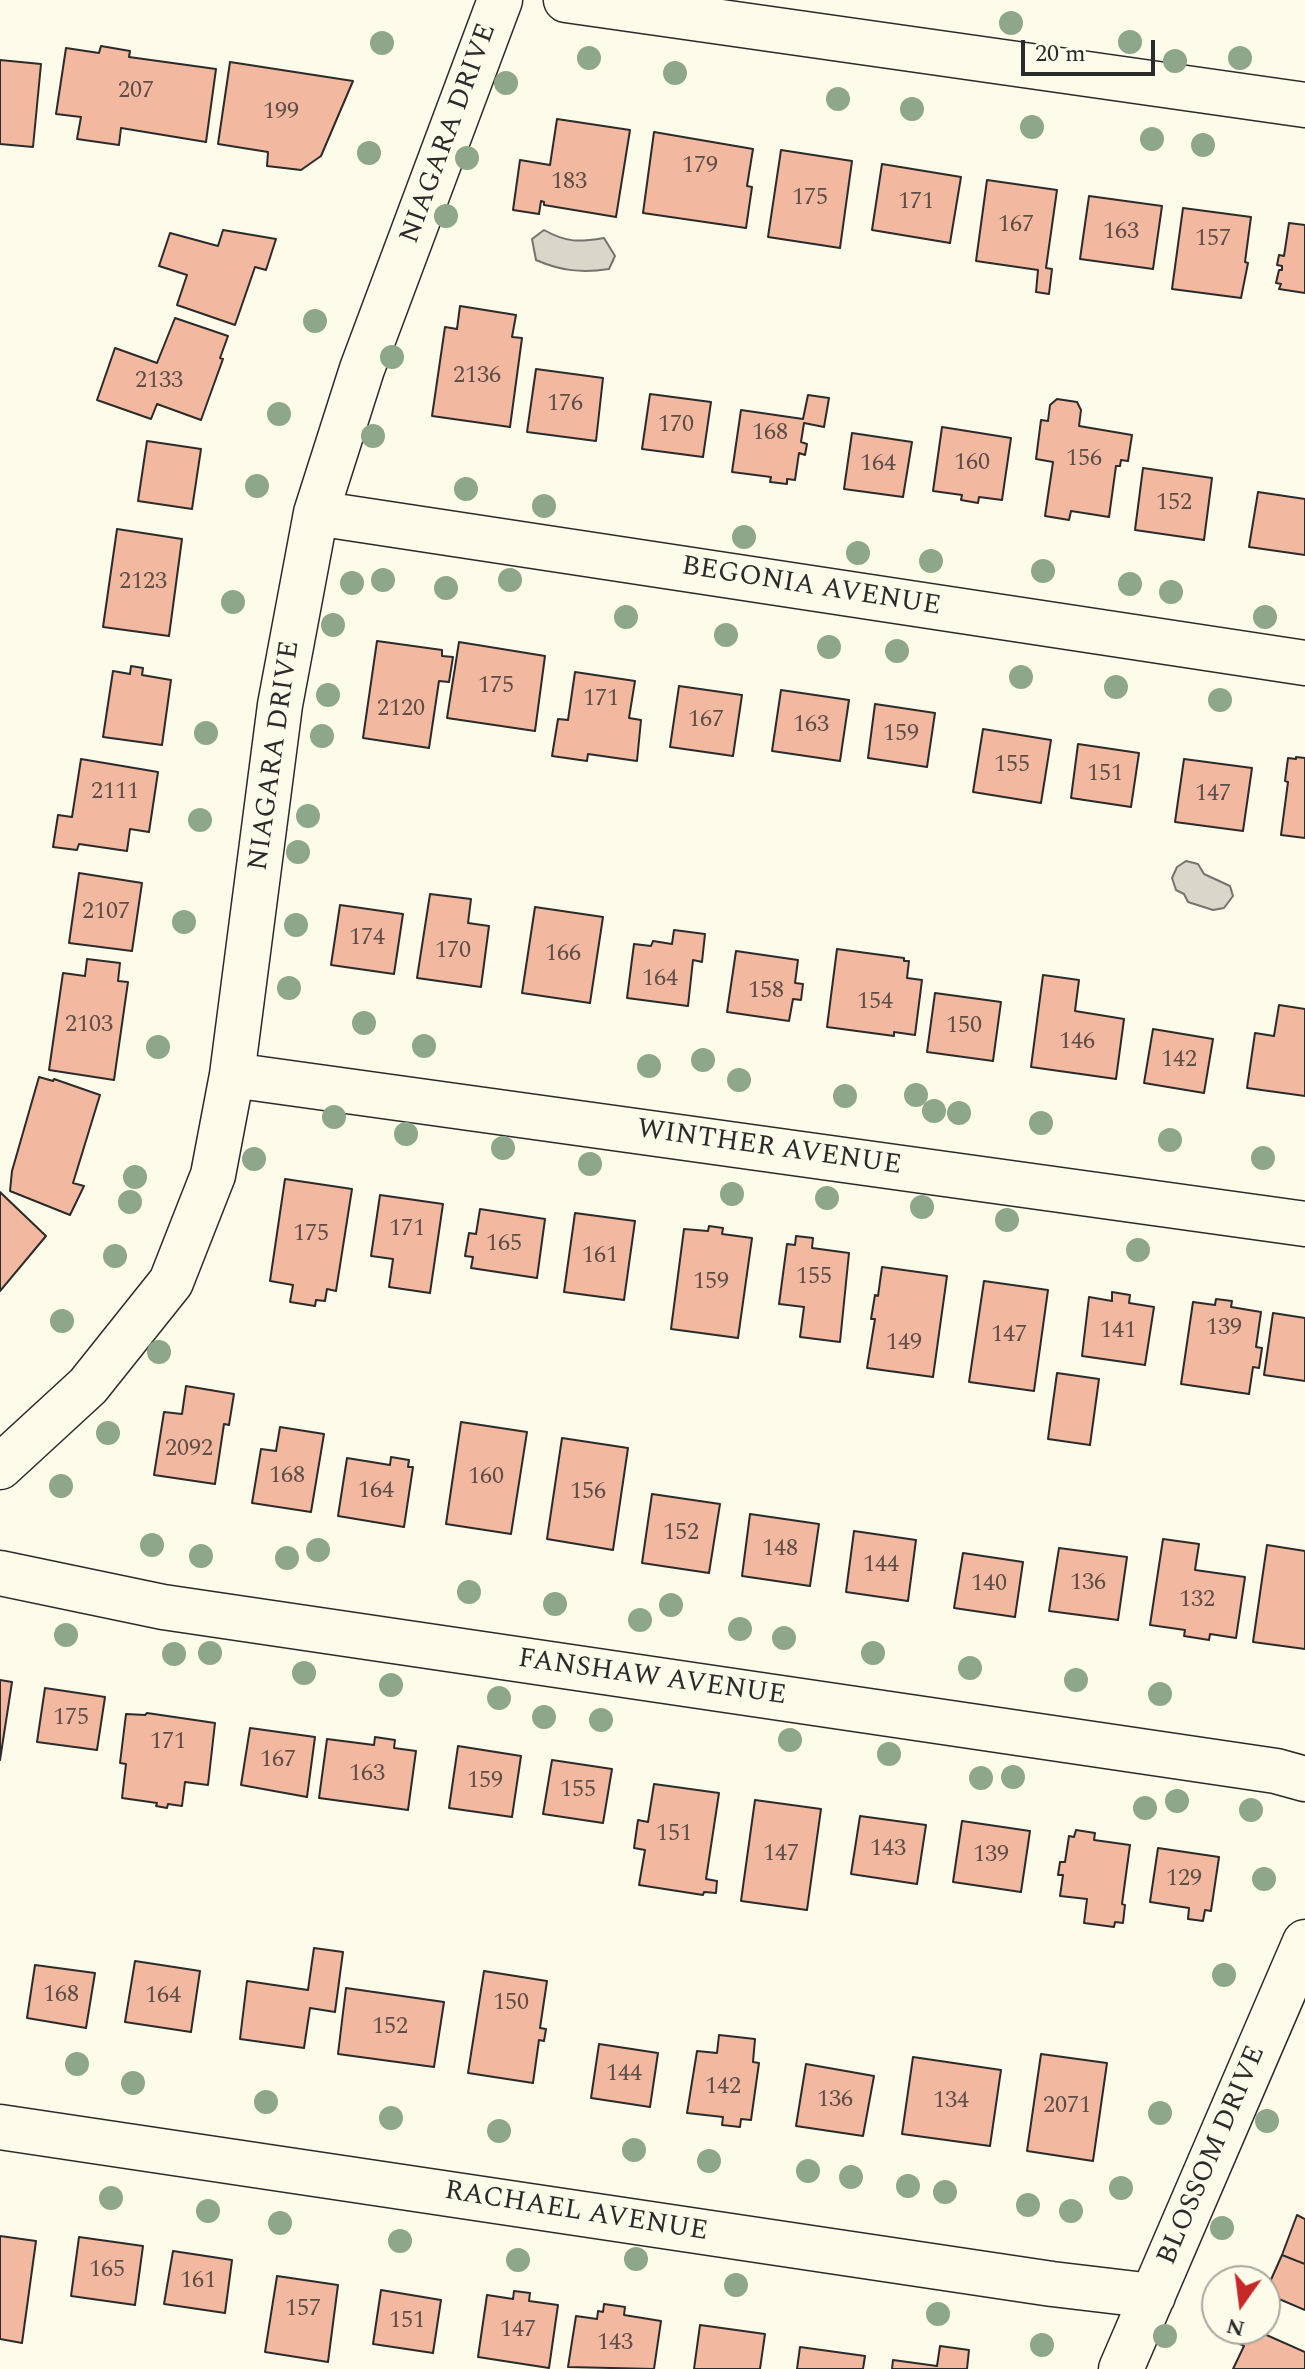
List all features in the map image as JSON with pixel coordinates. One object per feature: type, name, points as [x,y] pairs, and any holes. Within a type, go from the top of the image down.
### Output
[{"type":"street","name":"NIAGARA DRIVE","points":[[0,1467],[88,1386],[171,1282],[213,1175],[232,1075],[280,705],[316,513],[362,369],[500,0]]},
{"type":"street","points":[[566,0],[1305,105]]},
{"type":"street","name":"BEGONIA AVENUE","points":[[316,513],[1305,663]]},
{"type":"street","name":"WINTHER AVENUE","points":[[232,1075],[1305,1224]]},
{"type":"street","name":"FANSHAW AVENUE","points":[[0,1573],[163,1607],[1244,1766],[1305,1779]]},
{"type":"street","name":"BLOSSOM DRIVE","points":[[1121,2369],[1305,1942]]},
{"type":"street","name":"RACHAEL AVENUE","points":[[0,2127],[1020,2279],[1153,2296]]},
{"type":"shaded area","points":[[544,230],[573,240],[604,238],[615,256],[609,269],[572,270],[536,260],[532,239]]},
{"type":"shaded area","points":[[1186,861],[1198,864],[1204,874],[1230,886],[1233,896],[1224,908],[1213,910],[1188,902],[1184,894],[1176,890],[1172,878],[1177,867]]},
{"type":"building","points":[[101,46],[130,51],[129,57],[216,69],[206,142],[121,128],[119,145],[77,139],[81,117],[56,114],[66,48],[99,53]]},
{"type":"building","points":[[0,60],[41,64],[33,147],[0,144]]},
{"type":"building","points":[[230,62],[353,81],[321,156],[301,170],[267,166],[268,152],[218,144]]},
{"type":"building","points":[[557,119],[630,130],[616,217],[544,205],[541,201],[539,214],[513,210],[520,160],[550,165]]},
{"type":"building","points":[[654,132],[753,149],[747,186],[752,187],[746,228],[643,213]]},
{"type":"building","points":[[781,150],[852,161],[840,248],[768,237]]},
{"type":"building","points":[[882,164],[961,177],[950,243],[872,230]]},
{"type":"building","points":[[987,180],[1057,190],[1046,268],[1052,269],[1049,294],[1036,292],[1038,270],[976,261]]},
{"type":"building","points":[[1089,196],[1162,206],[1153,269],[1080,259]]},
{"type":"building","points":[[1183,208],[1251,217],[1245,262],[1248,263],[1241,298],[1172,289]]},
{"type":"building","points":[[1289,223],[1305,225],[1305,293],[1279,289],[1281,284],[1276,283],[1279,270],[1282,270],[1282,266],[1277,265],[1279,255],[1284,256]]},
{"type":"building","points":[[223,230],[276,239],[266,270],[255,267],[235,325],[177,305],[187,275],[159,266],[170,233],[218,246]]},
{"type":"building","points":[[460,306],[516,315],[512,337],[522,338],[510,427],[432,416],[445,327],[457,329]]},
{"type":"building","points":[[175,318],[228,336],[201,420],[157,404],[151,419],[97,400],[115,348],[157,363]]},
{"type":"building","points":[[536,369],[603,378],[596,441],[527,432]]},
{"type":"building","points":[[650,394],[711,402],[703,457],[642,449]]},
{"type":"building","points":[[808,395],[829,398],[824,427],[804,423],[801,442],[807,444],[805,455],[799,453],[795,480],[787,479],[787,484],[770,482],[771,477],[732,472],[741,410],[803,419]]},
{"type":"building","points":[[1057,399],[1077,402],[1081,410],[1079,426],[1132,435],[1128,461],[1121,460],[1120,466],[1116,466],[1109,517],[1071,511],[1069,520],[1045,516],[1053,462],[1036,459],[1041,420],[1048,421],[1050,405]]},
{"type":"building","points":[[942,427],[1011,438],[1002,500],[979,497],[978,503],[961,500],[962,495],[933,491]]},
{"type":"building","points":[[852,433],[912,442],[903,497],[844,489]]},
{"type":"building","points":[[147,441],[201,449],[192,509],[138,501]]},
{"type":"building","points":[[1143,468],[1212,478],[1204,540],[1135,530]]},
{"type":"building","points":[[1258,492],[1305,499],[1305,555],[1249,547]]},
{"type":"building","points":[[117,529],[182,539],[169,636],[103,627]]},
{"type":"building","points":[[377,641],[442,650],[442,656],[453,657],[449,682],[439,681],[429,748],[363,738]]},
{"type":"building","points":[[459,642],[545,656],[535,731],[447,718]]},
{"type":"building","points":[[131,666],[143,668],[142,675],[171,680],[162,745],[103,737],[113,671],[130,674]]},
{"type":"building","points":[[575,672],[635,681],[629,718],[641,720],[637,761],[588,754],[587,761],[552,756],[558,719],[568,720]]},
{"type":"building","points":[[679,686],[742,695],[733,756],[670,747]]},
{"type":"building","points":[[781,690],[849,700],[840,761],[772,751]]},
{"type":"building","points":[[875,704],[935,713],[927,767],[868,758]]},
{"type":"building","points":[[983,729],[1051,740],[1041,803],[973,792]]},
{"type":"building","points":[[1078,744],[1139,753],[1131,807],[1071,798]]},
{"type":"building","points":[[1288,758],[1305,758],[1305,838],[1281,835]]},
{"type":"building","points":[[81,759],[158,772],[149,832],[130,829],[127,851],[79,844],[77,850],[53,847],[58,815],[72,817]]},
{"type":"building","points":[[1184,759],[1252,768],[1243,831],[1175,822]]},
{"type":"building","points":[[79,873],[142,883],[132,951],[69,943]]},
{"type":"building","points":[[430,894],[471,899],[468,923],[489,926],[481,987],[417,978]]},
{"type":"building","points":[[340,905],[403,914],[394,974],[331,965]]},
{"type":"building","points":[[535,907],[603,917],[590,1003],[522,993]]},
{"type":"building","points":[[674,930],[705,934],[702,962],[693,960],[688,1006],[627,998],[634,944],[651,946],[653,941],[672,944]]},
{"type":"building","points":[[837,949],[909,961],[907,978],[922,980],[915,1035],[894,1032],[894,1036],[827,1027]]},
{"type":"building","points":[[736,951],[798,960],[795,983],[803,984],[801,1000],[793,999],[789,1021],[727,1012]]},
{"type":"building","points":[[87,959],[120,963],[118,981],[128,982],[114,1080],[49,1070],[63,973],[85,976]]},
{"type":"building","points":[[1043,975],[1079,980],[1075,1011],[1124,1019],[1116,1079],[1031,1067]]},
{"type":"building","points":[[935,993],[1001,1002],[993,1061],[927,1052]]},
{"type":"building","points":[[1279,1005],[1305,1009],[1305,1096],[1247,1088],[1255,1033],[1274,1036]]},
{"type":"building","points":[[1153,1029],[1213,1039],[1204,1093],[1144,1083]]},
{"type":"building","points":[[39,1077],[100,1095],[73,1183],[84,1186],[70,1215],[10,1191],[12,1171]]},
{"type":"building","points":[[285,1179],[352,1189],[336,1291],[327,1289],[325,1301],[316,1300],[315,1306],[290,1302],[293,1285],[270,1281]]},
{"type":"building","points":[[0,1192],[46,1236],[0,1291]]},
{"type":"building","points":[[380,1195],[443,1204],[430,1293],[389,1287],[393,1259],[371,1256]]},
{"type":"building","points":[[480,1209],[545,1219],[537,1278],[471,1268],[473,1257],[465,1256],[469,1233],[476,1234]]},
{"type":"building","points":[[575,1213],[635,1221],[624,1300],[564,1292]]},
{"type":"building","points":[[709,1226],[723,1228],[722,1234],[752,1238],[738,1338],[671,1329],[684,1229],[708,1231]]},
{"type":"building","points":[[796,1236],[813,1238],[812,1248],[849,1253],[840,1342],[800,1337],[804,1307],[779,1304],[787,1244],[795,1245]]},
{"type":"building","points":[[882,1267],[947,1276],[933,1377],[867,1368],[875,1319],[871,1319]]},
{"type":"building","points":[[984,1281],[1048,1290],[1034,1391],[969,1382]]},
{"type":"building","points":[[1112,1292],[1130,1295],[1129,1303],[1154,1307],[1145,1365],[1082,1356],[1089,1297],[1112,1301]]},
{"type":"building","points":[[1216,1299],[1232,1301],[1231,1307],[1261,1312],[1256,1347],[1262,1348],[1259,1368],[1253,1367],[1249,1394],[1181,1384],[1193,1302],[1215,1305]]},
{"type":"building","points":[[1273,1313],[1305,1318],[1305,1381],[1264,1375]]},
{"type":"building","points":[[1057,1373],[1099,1379],[1090,1445],[1048,1439]]},
{"type":"building","points":[[186,1386],[234,1394],[229,1425],[224,1424],[215,1484],[154,1475],[164,1412],[182,1414]]},
{"type":"building","points":[[461,1422],[527,1432],[511,1534],[446,1524]]},
{"type":"building","points":[[280,1427],[324,1434],[311,1512],[252,1503],[261,1449],[276,1451]]},
{"type":"building","points":[[562,1438],[628,1448],[613,1550],[547,1539]]},
{"type":"building","points":[[391,1457],[409,1460],[408,1467],[413,1467],[404,1527],[338,1516],[347,1458],[390,1465]]},
{"type":"building","points":[[652,1494],[720,1504],[709,1573],[642,1563]]},
{"type":"building","points":[[750,1514],[819,1524],[810,1586],[742,1576]]},
{"type":"building","points":[[854,1531],[916,1540],[908,1601],[846,1592]]},
{"type":"building","points":[[1163,1539],[1199,1544],[1195,1570],[1245,1577],[1236,1638],[1210,1634],[1209,1640],[1184,1636],[1185,1630],[1150,1625]]},
{"type":"building","points":[[1267,1545],[1305,1551],[1305,1649],[1253,1642]]},
{"type":"building","points":[[1059,1548],[1127,1557],[1118,1620],[1049,1611]]},
{"type":"building","points":[[963,1553],[1023,1562],[1015,1617],[954,1608]]},
{"type":"building","points":[[0,1680],[12,1682],[0,1760]]},
{"type":"building","points":[[45,1688],[105,1697],[97,1750],[37,1742]]},
{"type":"building","points":[[147,1713],[215,1723],[208,1785],[185,1782],[182,1806],[168,1804],[167,1808],[156,1806],[157,1803],[122,1798],[126,1764],[120,1763],[126,1714]]},
{"type":"building","points":[[250,1728],[315,1737],[307,1797],[241,1785]]},
{"type":"building","points":[[375,1737],[395,1740],[394,1748],[416,1751],[408,1810],[319,1798],[327,1739],[374,1745]]},
{"type":"building","points":[[458,1746],[521,1756],[512,1817],[449,1808]]},
{"type":"building","points":[[552,1760],[612,1769],[603,1823],[543,1814]]},
{"type":"building","points":[[654,1784],[719,1793],[706,1879],[717,1881],[716,1893],[704,1892],[703,1895],[639,1885],[645,1850],[634,1848],[638,1820],[648,1822]]},
{"type":"building","points":[[755,1800],[821,1809],[807,1910],[741,1901]]},
{"type":"building","points":[[860,1816],[926,1825],[917,1884],[851,1874]]},
{"type":"building","points":[[962,1821],[1030,1831],[1021,1892],[953,1882]]},
{"type":"building","points":[[1076,1830],[1095,1833],[1094,1840],[1130,1845],[1122,1904],[1125,1905],[1123,1923],[1115,1922],[1114,1927],[1084,1923],[1087,1899],[1060,1896],[1063,1875],[1058,1875],[1060,1862],[1065,1862],[1069,1836],[1074,1837]]},
{"type":"building","points":[[1158,1848],[1219,1857],[1211,1911],[1205,1910],[1203,1921],[1188,1919],[1189,1908],[1150,1902]]},
{"type":"building","points":[[314,1948],[343,1952],[335,2012],[310,2008],[304,2048],[240,2039],[247,1981],[308,1990]]},
{"type":"building","points":[[135,1961],[200,1971],[191,2032],[125,2022]]},
{"type":"building","points":[[35,1965],[95,1973],[86,2028],[27,2018]]},
{"type":"building","points":[[484,1971],[547,1981],[540,2028],[546,2029],[544,2041],[539,2040],[533,2083],[468,2073]]},
{"type":"building","points":[[346,1988],[444,2002],[434,2067],[338,2054]]},
{"type":"building","points":[[719,2035],[755,2039],[753,2062],[759,2063],[751,2120],[741,2119],[740,2127],[722,2125],[723,2117],[687,2113],[697,2051],[717,2053]]},
{"type":"building","points":[[599,2044],[658,2053],[650,2107],[591,2098]]},
{"type":"building","points":[[1041,2054],[1107,2063],[1093,2161],[1027,2151]]},
{"type":"building","points":[[913,2057],[1001,2070],[990,2146],[902,2134]]},
{"type":"building","points":[[806,2064],[874,2076],[863,2136],[796,2126]]},
{"type":"building","points":[[1297,2215],[1305,2219],[1305,2264],[1282,2255]]},
{"type":"building","points":[[0,2236],[36,2241],[22,2343],[0,2339]]},
{"type":"building","points":[[79,2237],[143,2246],[135,2305],[71,2296]]},
{"type":"building","points":[[173,2251],[232,2260],[225,2313],[164,2304]]},
{"type":"building","points":[[1282,2255],[1305,2264],[1305,2310],[1281,2300],[1281,2265],[1278,2265]]},
{"type":"building","points":[[277,2276],[338,2285],[328,2362],[265,2352]]},
{"type":"building","points":[[381,2290],[441,2300],[433,2353],[373,2344]]},
{"type":"building","points":[[514,2291],[530,2293],[529,2301],[558,2305],[549,2368],[478,2357],[487,2295],[513,2299]]},
{"type":"building","points":[[604,2304],[625,2307],[624,2315],[661,2321],[654,2369],[568,2367],[576,2316],[597,2319],[598,2311],[603,2312]]},
{"type":"building","points":[[700,2325],[765,2334],[760,2369],[694,2369]]},
{"type":"building","points":[[1281,2341],[1305,2352],[1305,2369],[1233,2369],[1244,2346],[1281,2345]]},
{"type":"building","points":[[940,2346],[969,2350],[967,2369],[892,2369],[893,2360],[937,2366]]},
{"type":"building","points":[[800,2347],[865,2356],[863,2369],[797,2369]]}]
